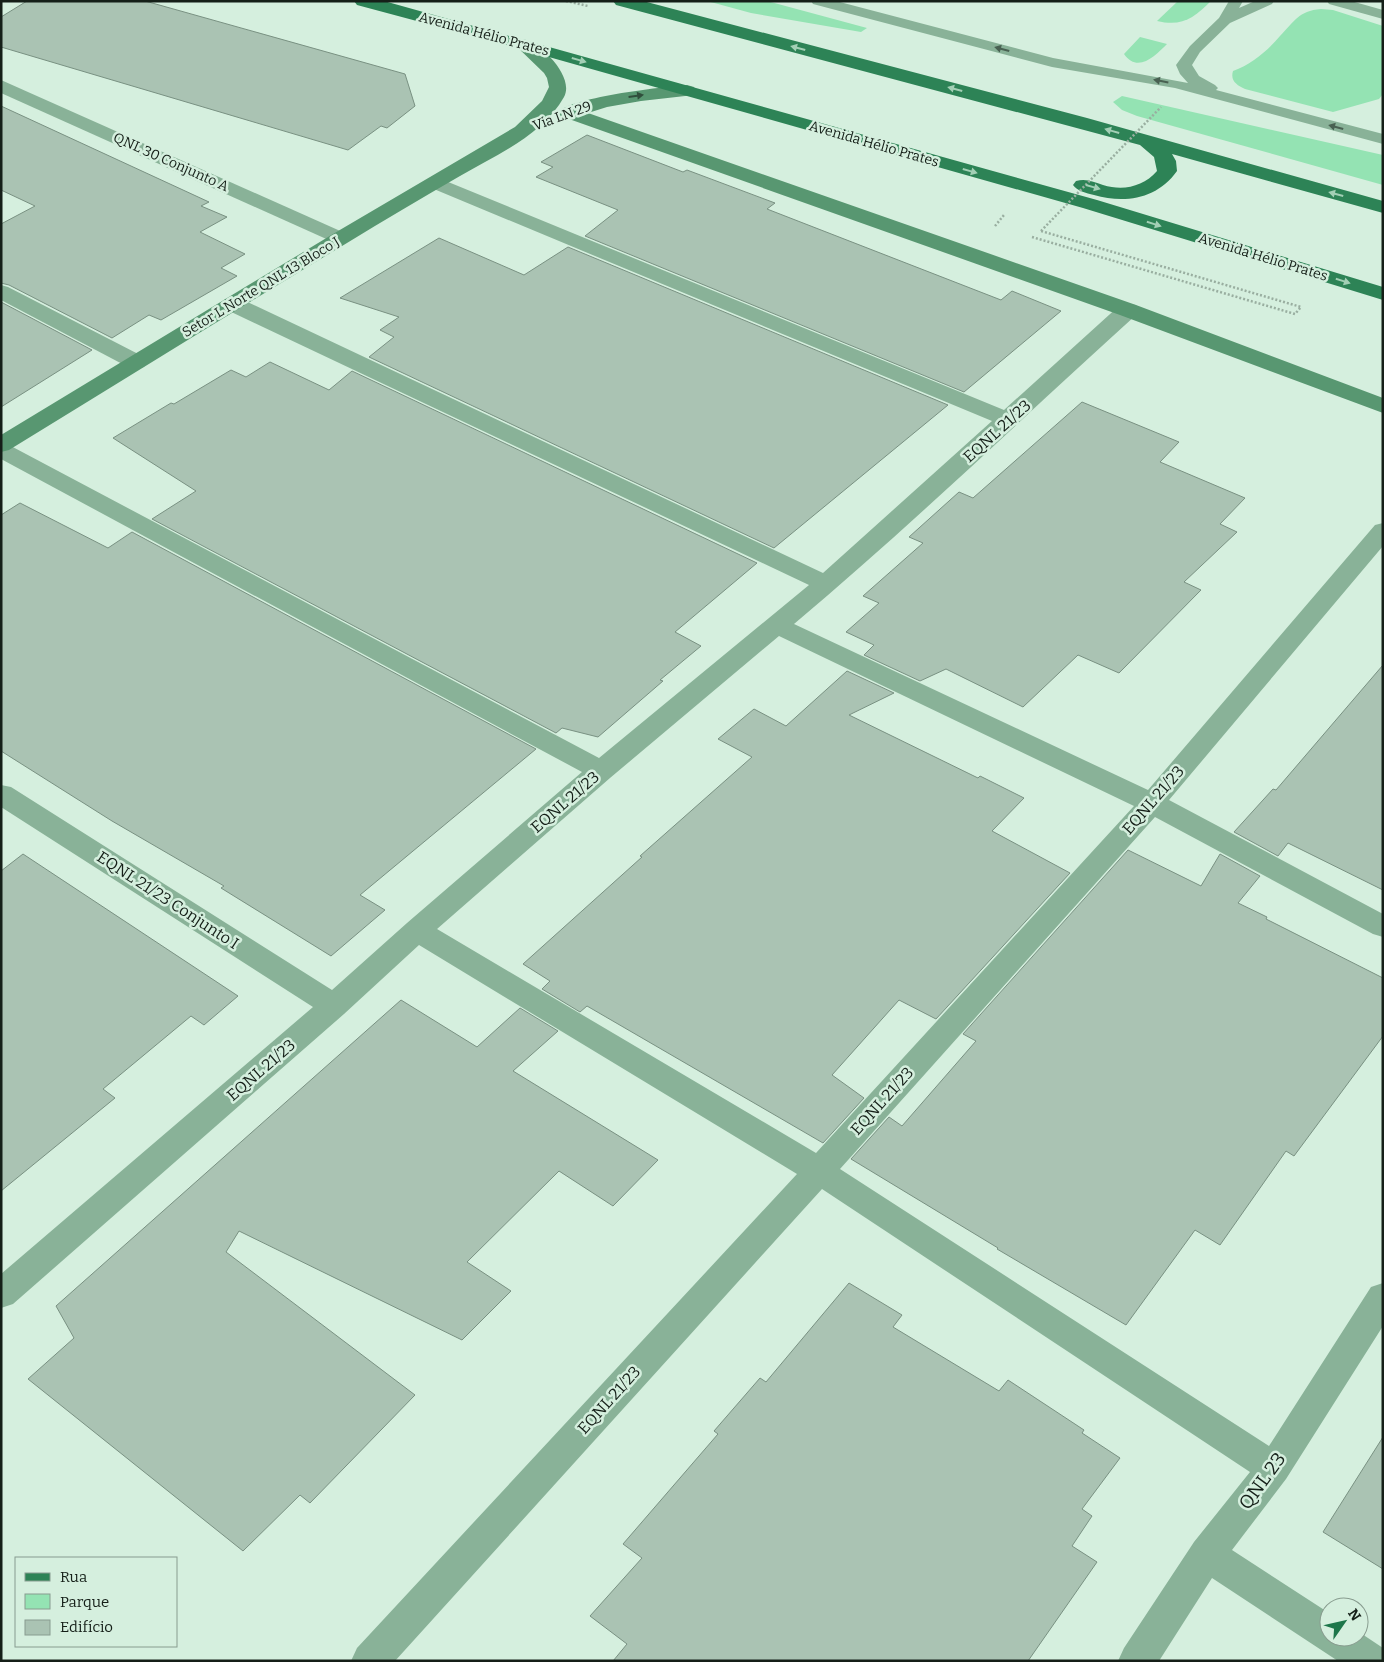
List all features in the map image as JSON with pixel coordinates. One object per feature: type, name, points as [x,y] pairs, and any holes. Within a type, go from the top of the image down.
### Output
[{"type":"main road","name":"Avenida Hélio Prates","points":[[363,1],[523,44],[1090,204],[1383,294]]},
{"type":"main road","points":[[622,1],[1147,141],[1383,207]]},
{"type":"main road","points":[[654,82],[831,112],[1115,194],[1155,185],[1167,171],[1164,155],[1147,141]]},
{"type":"street","name":"Via LN 29","points":[[522,130],[548,108],[558,94],[559,86],[557,75],[523,44]]},
{"type":"street","name":"QNL 30 Conjunto A","points":[[1,86],[340,238]]},
{"type":"street","name":"Via LN 29","points":[[522,130],[603,102],[621,98],[687,91]]},
{"type":"street","points":[[569,113],[1128,310],[1383,406]]},
{"type":"street","name":"Setor L Norte QNL 13 Bloco J","points":[[1,445],[340,238],[436,183],[522,130]]},
{"type":"street","points":[[436,183],[1009,420]]},
{"type":"street","points":[[1,291],[136,362]]},
{"type":"street","points":[[233,304],[826,584]]},
{"type":"street","name":"EQNL 21/23","points":[[1,1294],[334,1006],[418,930],[601,771],[826,584],[1009,420],[1128,310]]},
{"type":"street","points":[[1,450],[601,771]]},
{"type":"street","name":"EQNL 21/23","points":[[370,1661],[819,1171],[1152,802],[1383,530]]},
{"type":"street","points":[[776,625],[1152,802],[1383,927]]},
{"type":"street","name":"EQNL 21/23 Conjunto I","points":[[1,794],[334,1006]]},
{"type":"street","points":[[418,930],[819,1171],[1274,1468]]},
{"type":"street","name":"QNL 23","points":[[1136,1661],[1207,1554],[1274,1468],[1383,1297]]},
{"type":"street","points":[[1207,1554],[1319,1627]]},
{"type":"street","points":[[1349,1647],[1370,1661]]},
{"type":"lane","points":[[818,1],[1052,62],[1176,84],[1383,139]]},
{"type":"lane","points":[[1236,1],[1226,20],[1195,49],[1184,64],[1186,73],[1194,81],[1243,102]]},
{"type":"lane","points":[[1334,1],[1383,15]]},
{"type":"lane","points":[[1378,1],[1383,3]]},
{"type":"lane","points":[[1226,20],[1268,2]]},
{"type":"path","points":[[1032,237],[1295,314],[1301,307],[1041,231],[1161,107]]},
{"type":"path","points":[[994,226],[1003,228]]},
{"type":"green space","points":[[707,1],[767,1],[867,28],[861,32],[751,13]]},
{"type":"green space","points":[[1178,1],[1211,1],[1187,20],[1174,23],[1157,21]]},
{"type":"green space","points":[[1321,9],[1333,10],[1383,26],[1383,94],[1379,99],[1333,112],[1245,89],[1235,82],[1232,77],[1233,71],[1247,65],[1270,47],[1302,14]]},
{"type":"green space","points":[[1140,37],[1167,44],[1147,61],[1141,63],[1129,60],[1124,54]]},
{"type":"green space","points":[[1122,96],[1383,155],[1383,185],[1137,116],[1122,110],[1113,102]]},
{"type":"building","points":[[27,1],[145,1],[405,74],[415,106],[387,128],[381,126],[348,150],[1,47],[1,17]]},
{"type":"building","points":[[1,106],[209,202],[201,206],[227,217],[200,232],[245,254],[221,268],[237,276],[161,320],[149,315],[112,338],[9,285],[1,283],[1,224],[35,206],[1,190]]},
{"type":"building","points":[[587,135],[683,172],[687,170],[775,203],[767,209],[1001,300],[1012,291],[1061,311],[964,392],[585,236],[618,210],[536,177],[553,167],[541,162]]},
{"type":"building","points":[[439,238],[524,275],[568,247],[948,405],[774,548],[369,357],[394,337],[380,330],[399,317],[340,298]]},
{"type":"building","points":[[1,302],[92,350],[1,407]]},
{"type":"building","points":[[270,362],[329,390],[352,371],[757,563],[675,632],[701,646],[660,680],[663,681],[598,737],[562,728],[556,733],[152,519],[196,491],[113,438],[231,370],[246,377]]},
{"type":"building","points":[[1082,402],[1179,442],[1160,462],[1245,498],[1220,524],[1237,532],[1184,582],[1201,590],[1119,673],[1078,655],[1023,707],[946,669],[920,681],[864,655],[874,645],[846,632],[879,603],[863,596],[923,543],[909,537],[959,492],[973,498]]},
{"type":"building","points":[[20,503],[108,548],[132,532],[536,749],[360,895],[385,910],[331,956],[221,888],[224,886],[112,821],[1,751],[1,515]]},
{"type":"building","points":[[1383,665],[1383,890],[1288,843],[1278,856],[1234,832],[1273,789],[1276,790]]},
{"type":"building","points":[[847,671],[894,693],[849,715],[978,778],[980,776],[1024,798],[992,831],[1070,873],[936,1019],[899,1000],[832,1075],[864,1098],[823,1143],[587,1006],[580,1012],[542,989],[550,981],[523,964],[642,857],[640,856],[752,757],[718,739],[754,709],[786,726]]},
{"type":"building","points":[[1128,850],[1201,886],[1220,854],[1260,876],[1238,903],[1383,978],[1383,1036],[1294,1156],[1286,1151],[1220,1245],[1195,1230],[1126,1325],[997,1249],[851,1159],[889,1117],[902,1126],[976,1041],[963,1034]]},
{"type":"building","points":[[23,854],[238,996],[204,1025],[191,1016],[103,1089],[115,1098],[1,1191],[1,871]]},
{"type":"building","points":[[401,1000],[477,1047],[520,1008],[558,1031],[513,1071],[658,1160],[613,1206],[559,1171],[467,1262],[511,1291],[462,1340],[239,1231],[226,1252],[415,1395],[310,1503],[300,1495],[243,1551],[28,1379],[74,1338],[56,1306]]},
{"type":"building","points":[[849,1283],[902,1315],[893,1327],[999,1391],[1008,1380],[1084,1430],[1082,1433],[1120,1458],[1082,1509],[1092,1516],[1072,1546],[1097,1562],[1028,1661],[613,1661],[627,1644],[590,1616],[642,1558],[623,1544],[718,1434],[714,1431],[760,1378],[766,1382]]},
{"type":"building","points":[[1383,1437],[1383,1569],[1323,1532]]}]
